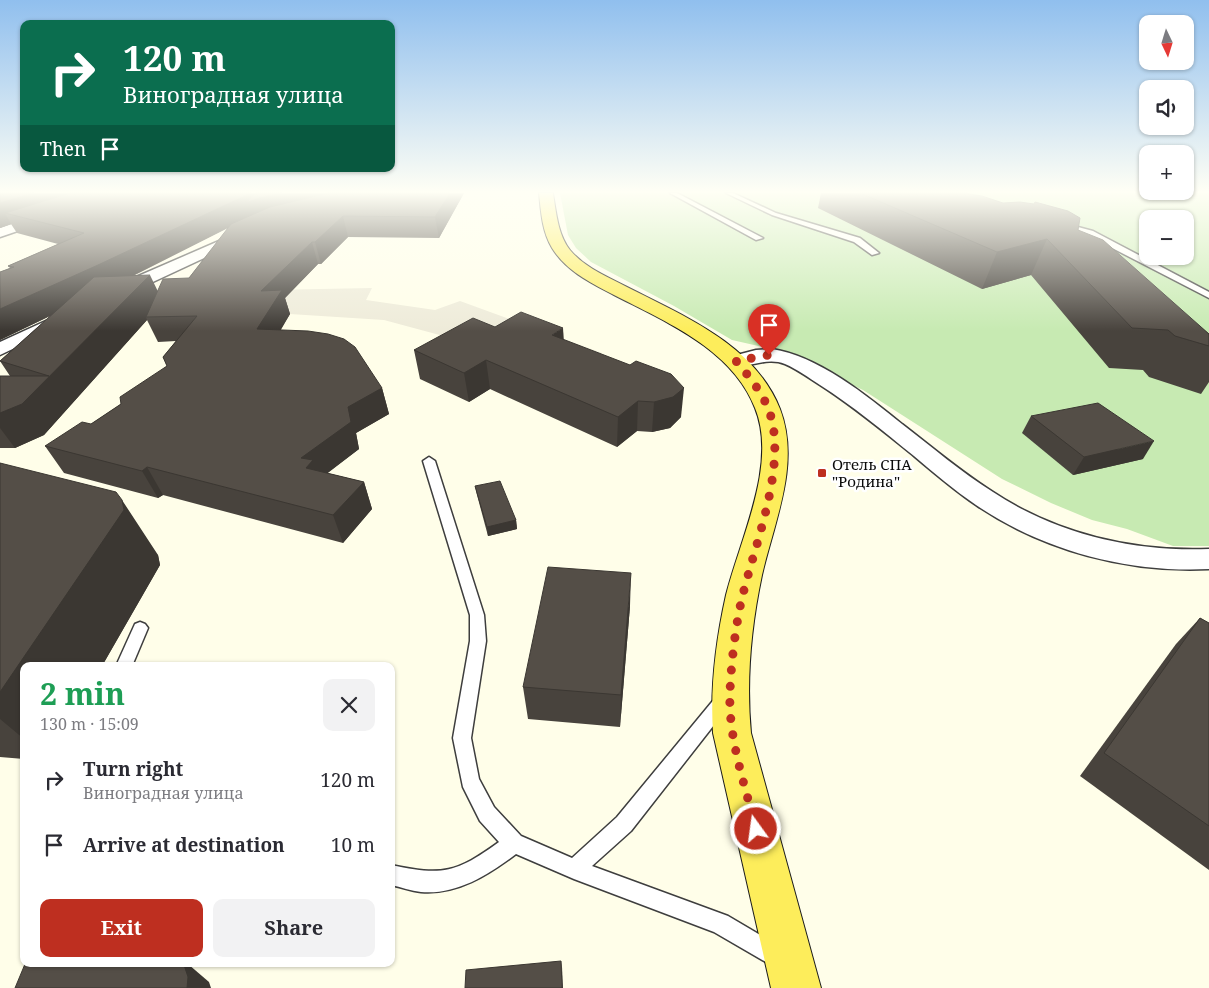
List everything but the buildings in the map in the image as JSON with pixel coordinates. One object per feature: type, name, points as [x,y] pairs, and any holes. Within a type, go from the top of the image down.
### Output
[{"type":"main road","points":[[555,239],[561,250],[576,265],[670,317],[720,348],[736,361],[752,380],[768,408],[774,438],[775,460],[760,533],[742,595],[730,693],[732,733],[793,976]]},
{"type":"street","points":[[107,296],[235,239]]},
{"type":"street","points":[[0,349],[73,313]]},
{"type":"street","points":[[736,361],[769,355],[801,364],[881,416],[980,496],[1029,522],[1074,542],[1113,553],[1155,560],[1183,562],[1209,560]]},
{"type":"lane","points":[[854,239],[875,252]]},
{"type":"lane","points":[[1102,239],[1209,295]]},
{"type":"lane","points":[[429,461],[477,615],[478,641],[462,738],[470,781],[487,814],[514,843],[574,869],[720,924],[793,976]]},
{"type":"lane","points":[[126,662],[140,628]]},
{"type":"lane","points":[[574,869],[624,824],[730,693]]},
{"type":"lane","points":[[395,875],[421,882],[444,882],[472,873],[514,843]]},
{"type":"green space","points":[[571,239],[1139,239],[1139,265],[1194,265],[1194,239],[1209,239],[1209,546],[1173,546],[1127,529],[1092,520],[1051,503],[1002,479],[863,390],[776,350],[732,340],[674,306],[591,262],[576,248]]},
{"type":"shaded area","points":[[372,288],[366,300],[435,310],[460,301],[602,353],[573,371],[384,320],[269,314],[212,291]]},
{"type":"place","name":"Отель СПА \"Родина\"","points":[[822,473]]},
{"type":"route","points":[[756,829],[732,733],[730,693],[742,595],[760,533],[775,460],[774,438],[768,408],[752,380],[736,361],[769,355]]}]
